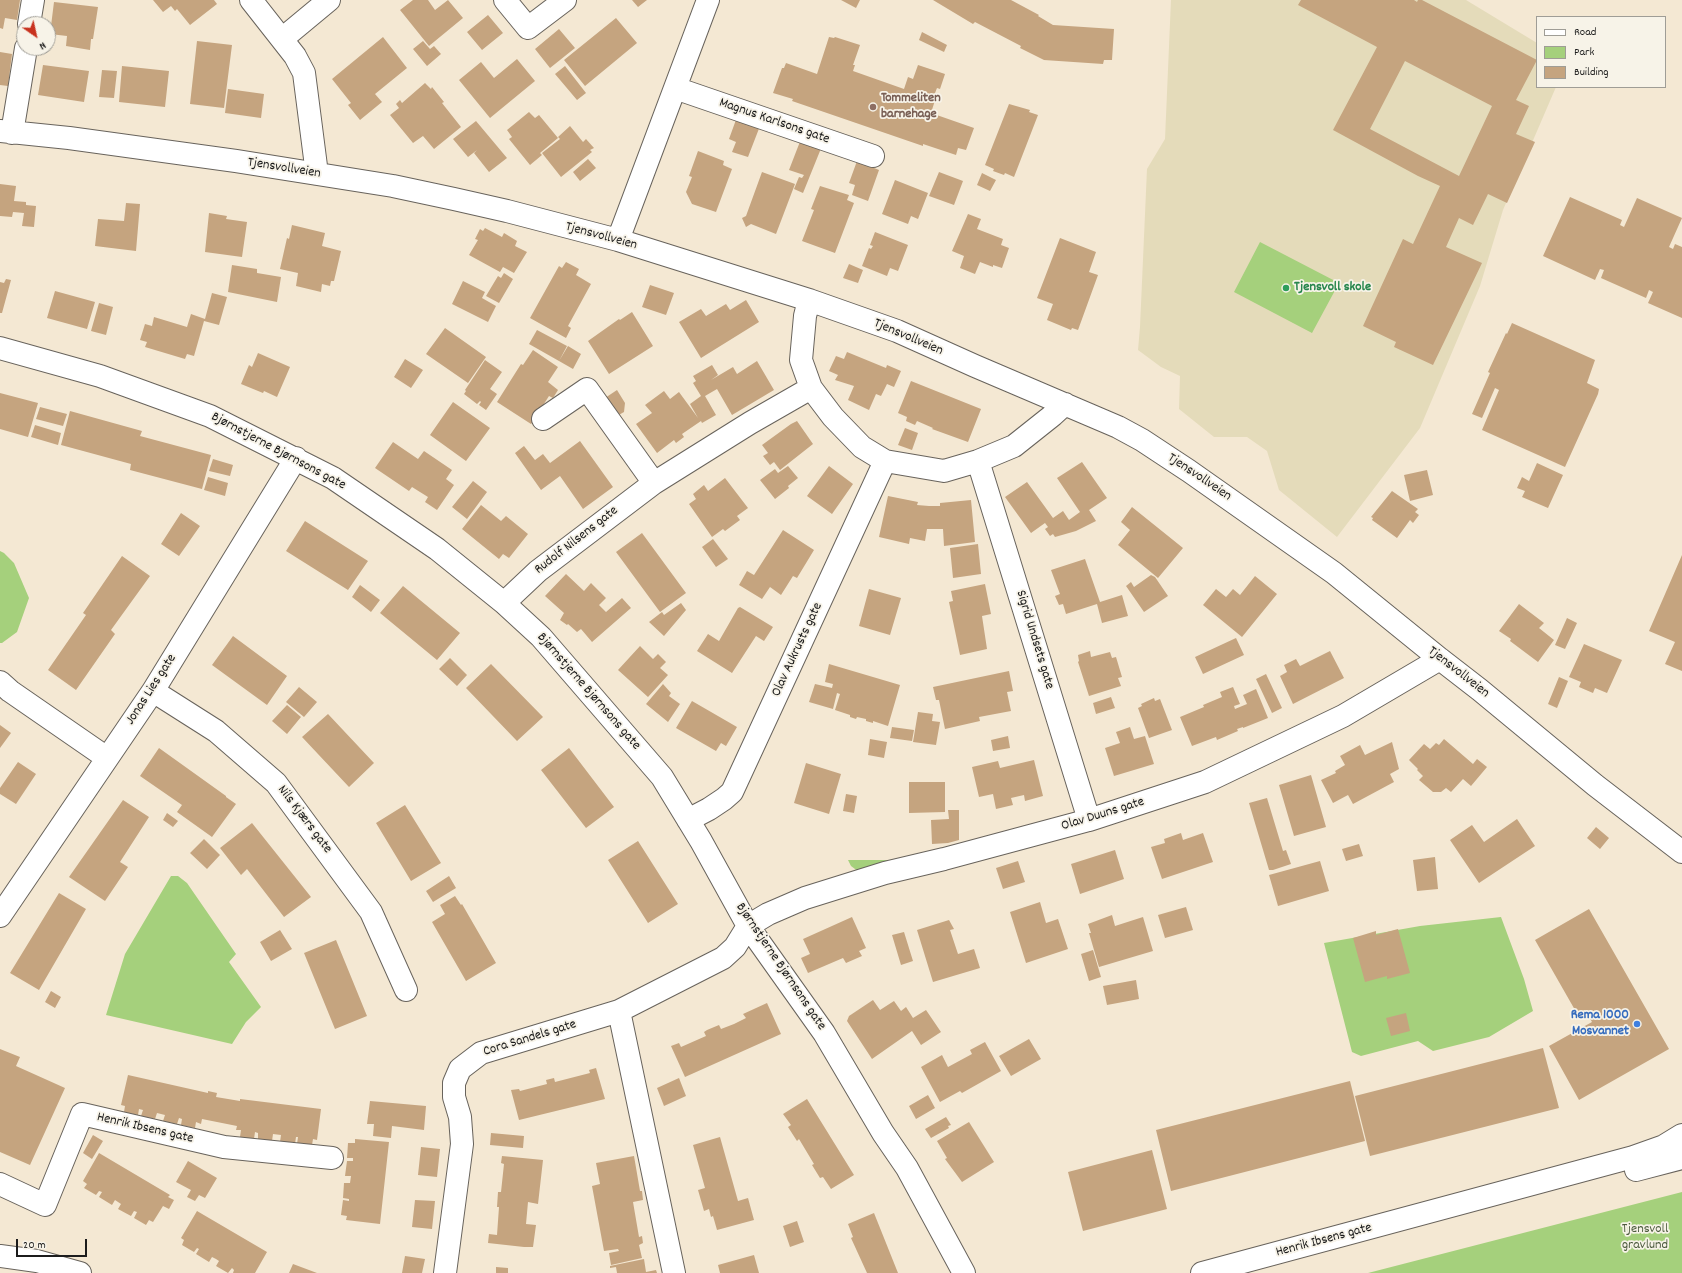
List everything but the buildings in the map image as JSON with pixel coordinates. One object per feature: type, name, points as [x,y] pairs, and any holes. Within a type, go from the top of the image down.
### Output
[{"type":"street","points":[[30,16],[33,0]]},
{"type":"street","points":[[250,0],[295,56],[304,73],[317,174]]},
{"type":"street","points":[[282,39],[329,0]]},
{"type":"street","points":[[505,0],[528,28],[565,0]]},
{"type":"street","points":[[618,240],[708,0]]},
{"type":"street","points":[[6,132],[24,56]]},
{"type":"street","name":"Magnus Karlsons gate","points":[[675,88],[873,156]]},
{"type":"street","name":"Tjensvollveien","points":[[6,132],[105,143],[317,174],[393,186],[454,199],[507,211],[618,240],[809,300],[897,331],[1118,427],[1142,440],[1189,471],[1334,573],[1480,690],[1595,785],[1682,852]]},
{"type":"street","points":[[809,300],[805,316],[801,360],[811,388],[833,417],[862,447],[885,461],[944,471],[978,461],[1014,446],[1065,404]]},
{"type":"street","name":"Bjørnstjerne Bjørnsons gate","points":[[0,348],[100,376],[210,416],[296,458],[333,478],[437,549],[504,603],[541,637],[662,777],[748,926],[824,1033],[883,1133],[907,1168],[964,1273]]},
{"type":"street","name":"Rudolf Nilsens gate","points":[[504,603],[538,571],[654,483],[750,423],[811,388]]},
{"type":"street","points":[[543,419],[588,389],[654,483]]},
{"type":"street","name":"Jonas Lies gate","points":[[0,916],[153,692],[296,458]]},
{"type":"street","name":"Olav Aukrusts gate","points":[[688,820],[709,809],[732,792],[885,461]]},
{"type":"street","name":"Sigrid Undsets gate","points":[[978,461],[1089,820]]},
{"type":"street","name":"Olav Duuns gate","points":[[748,926],[768,914],[805,898],[885,873],[951,858],[1089,820],[1205,782],[1343,716],[1440,659]]},
{"type":"street","points":[[0,682],[10,691],[108,758]]},
{"type":"street","name":"Nils Kjærs gate","points":[[153,692],[216,731],[276,784],[372,912],[406,990]]},
{"type":"street","name":"Cora Sandels gate","points":[[445,1273],[462,1144],[460,1117],[454,1097],[454,1083],[460,1069],[481,1052],[619,1012],[723,958],[735,947],[748,926]]},
{"type":"street","points":[[619,1012],[674,1273]]},
{"type":"street","name":"Henrik Ibsens gate","points":[[0,1184],[46,1205],[82,1114],[224,1147],[332,1158]]},
{"type":"street","name":"Henrik Ibsens gate","points":[[1202,1273],[1633,1157],[1664,1146],[1682,1135]]},
{"type":"street","name":"Henrik Ibsens gate","points":[[1445,1208],[1634,1170],[1682,1158]]},
{"type":"street","points":[[0,1256],[36,1262],[80,1273]]},
{"type":"shaded area","name":"Tjensvoll skole","points":[[1171,0],[1466,0],[1536,42],[1536,88],[1556,88],[1503,210],[1480,286],[1420,428],[1337,537],[1279,490],[1267,451],[1247,437],[1214,437],[1179,409],[1180,376],[1161,367],[1138,350],[1147,169],[1165,139]]},
{"type":"green space","name":"Tjensvoll skole","points":[[1260,242],[1339,283],[1312,333],[1234,292]]},
{"type":"green space","points":[[0,551],[14,563],[29,598],[17,632],[2,643],[0,643]]},
{"type":"green space","points":[[848,860],[900,860],[859,872],[851,866]]},
{"type":"green space","points":[[171,876],[178,876],[187,883],[236,954],[229,962],[261,1007],[246,1022],[232,1044],[106,1015],[125,954]]},
{"type":"green space","points":[[1501,917],[1524,979],[1533,1011],[1489,1037],[1433,1051],[1418,1041],[1361,1056],[1352,1052],[1324,943],[1420,926]]},
{"type":"green space","name":"Tjensvoll gravlund","points":[[1682,1192],[1682,1273],[1368,1273]]},
{"type":"place","name":"Tommeliten barnehage","points":[[873,107]]},
{"type":"place","name":"Tjensvoll skole","points":[[1286,288]]},
{"type":"place","name":"Rema 1000 Mosvannet","points":[[1637,1024]]}]
